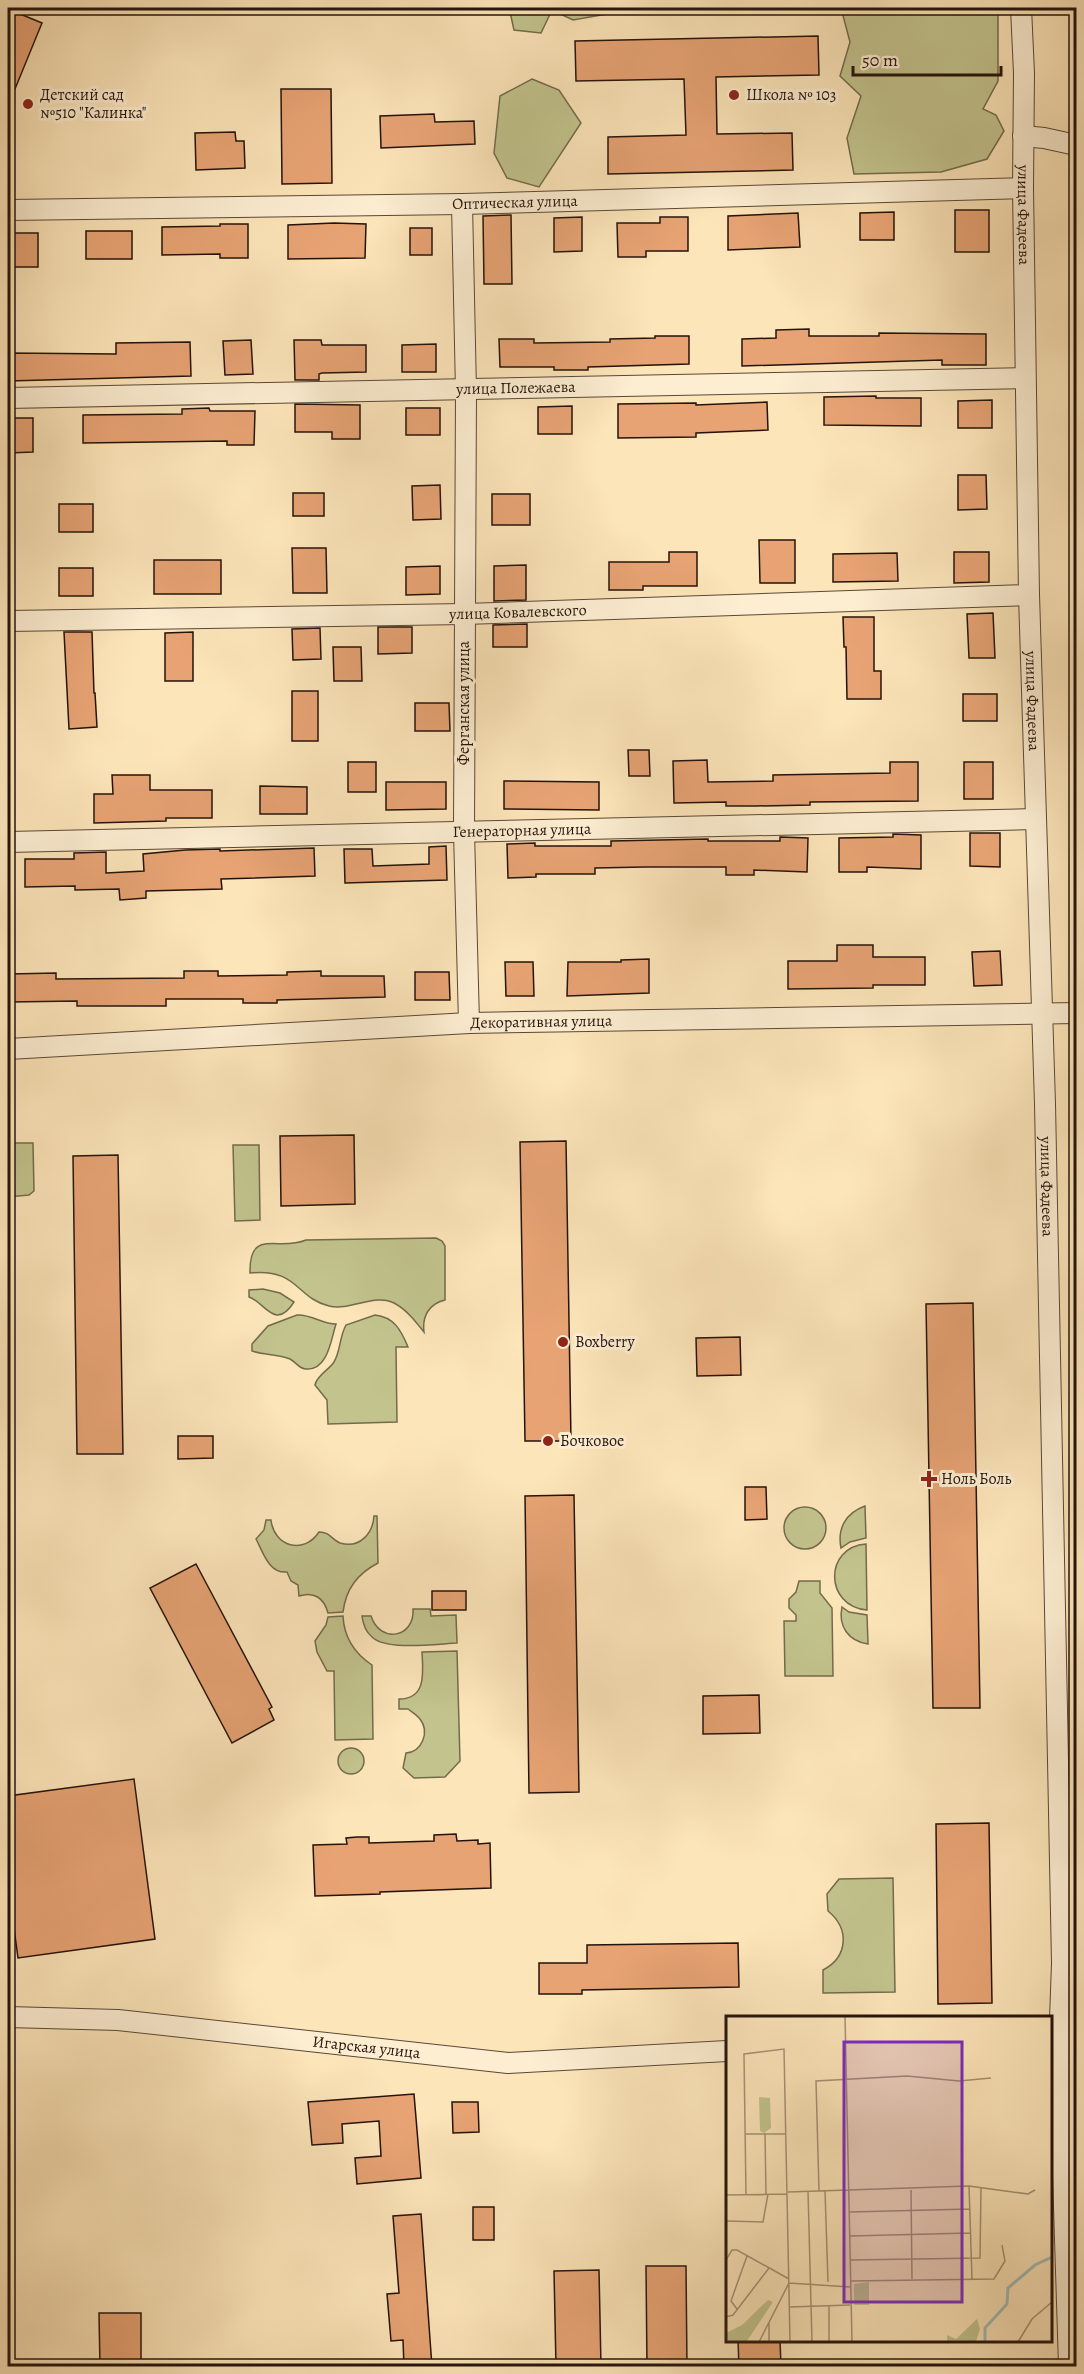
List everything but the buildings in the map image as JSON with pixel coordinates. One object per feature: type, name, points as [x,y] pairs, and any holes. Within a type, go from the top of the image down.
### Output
[{"type":"street","name":"улица Фадеева","points":[[1021,8],[1024,73],[1023,188],[1029,595],[1050,1349],[1069,2367]]},
{"type":"street","points":[[1023,136],[1077,145]]},
{"type":"street","name":"Оптическая улица","points":[[8,210],[462,204],[1023,188]]},
{"type":"street","name":"Ферганская улица","points":[[462,204],[466,391],[464,832],[469,1023]]},
{"type":"street","name":"улица Полежаева","points":[[8,398],[466,391],[1025,378]]},
{"type":"street","name":"улица Ковалевского","points":[[8,621],[465,614],[1029,595]]},
{"type":"street","name":"Генераторная улица","points":[[8,842],[1036,819]]},
{"type":"street","name":"Декоративная улица","points":[[8,1049],[469,1023],[1077,1013]]},
{"type":"street","name":"Игарская улица","points":[[8,2017],[118,2020],[508,2063],[726,2051]]},
{"type":"green space","points":[[515,8],[626,8],[624,11],[573,20],[552,10],[541,33],[514,30],[510,12]]},
{"type":"green space","points":[[841,8],[998,8],[998,81],[983,109],[996,115],[1004,131],[987,159],[941,172],[854,174],[847,138],[861,96],[840,76],[850,42]]},
{"type":"green space","points":[[532,79],[559,90],[581,123],[539,187],[507,178],[494,153],[500,96]]},
{"type":"green space","points":[[12,1143],[33,1143],[34,1191],[29,1195],[8,1197],[8,1192],[13,1191]]},
{"type":"green space","points":[[233,1145],[259,1145],[260,1220],[235,1221]]},
{"type":"green space","points":[[436,1238],[445,1246],[445,1300],[435,1304],[428,1312],[424,1321],[424,1332],[403,1309],[387,1300],[337,1307],[329,1306],[309,1297],[287,1279],[278,1275],[250,1273],[254,1250],[267,1244],[296,1243],[306,1240]]},
{"type":"green space","points":[[263,1289],[280,1293],[294,1302],[287,1311],[275,1315],[249,1297],[249,1290]]},
{"type":"green space","points":[[297,1315],[336,1324],[327,1353],[319,1365],[304,1369],[285,1357],[252,1351],[252,1344],[268,1326]]},
{"type":"green space","points":[[375,1315],[387,1318],[396,1325],[408,1347],[396,1347],[397,1422],[328,1424],[327,1400],[315,1385],[316,1382],[334,1362],[346,1325]]},
{"type":"green space","points":[[865,1506],[866,1538],[850,1542],[841,1548],[840,1534],[844,1522],[858,1509]]},
{"type":"green space","points":[[805,1507],[820,1513],[826,1528],[820,1543],[805,1549],[790,1543],[784,1528],[790,1513]]},
{"type":"green space","points":[[374,1516],[377,1516],[378,1563],[358,1577],[347,1596],[343,1612],[328,1613],[324,1603],[314,1595],[299,1596],[298,1585],[291,1581],[287,1572],[281,1572],[271,1566],[256,1539],[264,1530],[266,1520],[271,1520],[278,1536],[290,1545],[306,1544],[319,1532],[328,1534],[340,1543],[354,1544],[368,1534]]},
{"type":"green space","points":[[866,1544],[867,1610],[853,1606],[843,1598],[837,1588],[835,1577],[842,1555],[852,1548]]},
{"type":"green space","points":[[799,1581],[820,1581],[820,1593],[832,1608],[833,1676],[785,1676],[784,1621],[796,1621],[796,1615],[789,1608],[789,1599],[796,1592]]},
{"type":"green space","points":[[842,1607],[849,1612],[867,1615],[868,1644],[855,1640],[846,1632],[841,1614]]},
{"type":"green space","points":[[413,1609],[430,1609],[431,1616],[456,1615],[457,1643],[412,1646],[388,1644],[372,1637],[363,1622],[362,1616],[371,1616],[375,1625],[382,1631],[396,1634],[409,1626]]},
{"type":"green space","points":[[343,1616],[345,1631],[351,1644],[372,1665],[373,1739],[335,1740],[334,1671],[327,1671],[317,1652],[315,1641],[326,1625],[328,1617]]},
{"type":"green space","points":[[457,1651],[460,1761],[445,1777],[414,1778],[403,1768],[406,1753],[412,1752],[423,1741],[423,1724],[408,1709],[399,1709],[399,1699],[408,1698],[419,1689],[423,1676],[422,1652]]},
{"type":"green space","points":[[351,1748],[360,1752],[364,1761],[360,1770],[351,1774],[342,1770],[338,1761],[342,1752]]},
{"type":"green space","points":[[893,1878],[895,1992],[823,1993],[823,1970],[837,1958],[843,1942],[840,1926],[828,1911],[827,1894],[839,1879]]},
{"type":"place","name":"Школа № 103","points":[[734,95]]},
{"type":"place","name":"Детский сад №510 \"Калинка\"","points":[[28,104]]},
{"type":"place","name":"Boxberry","points":[[563,1342]]},
{"type":"place","name":"Бочковое","points":[[548,1441]]},
{"type":"place","name":"Ноль Боль","points":[[929,1479]]}]
